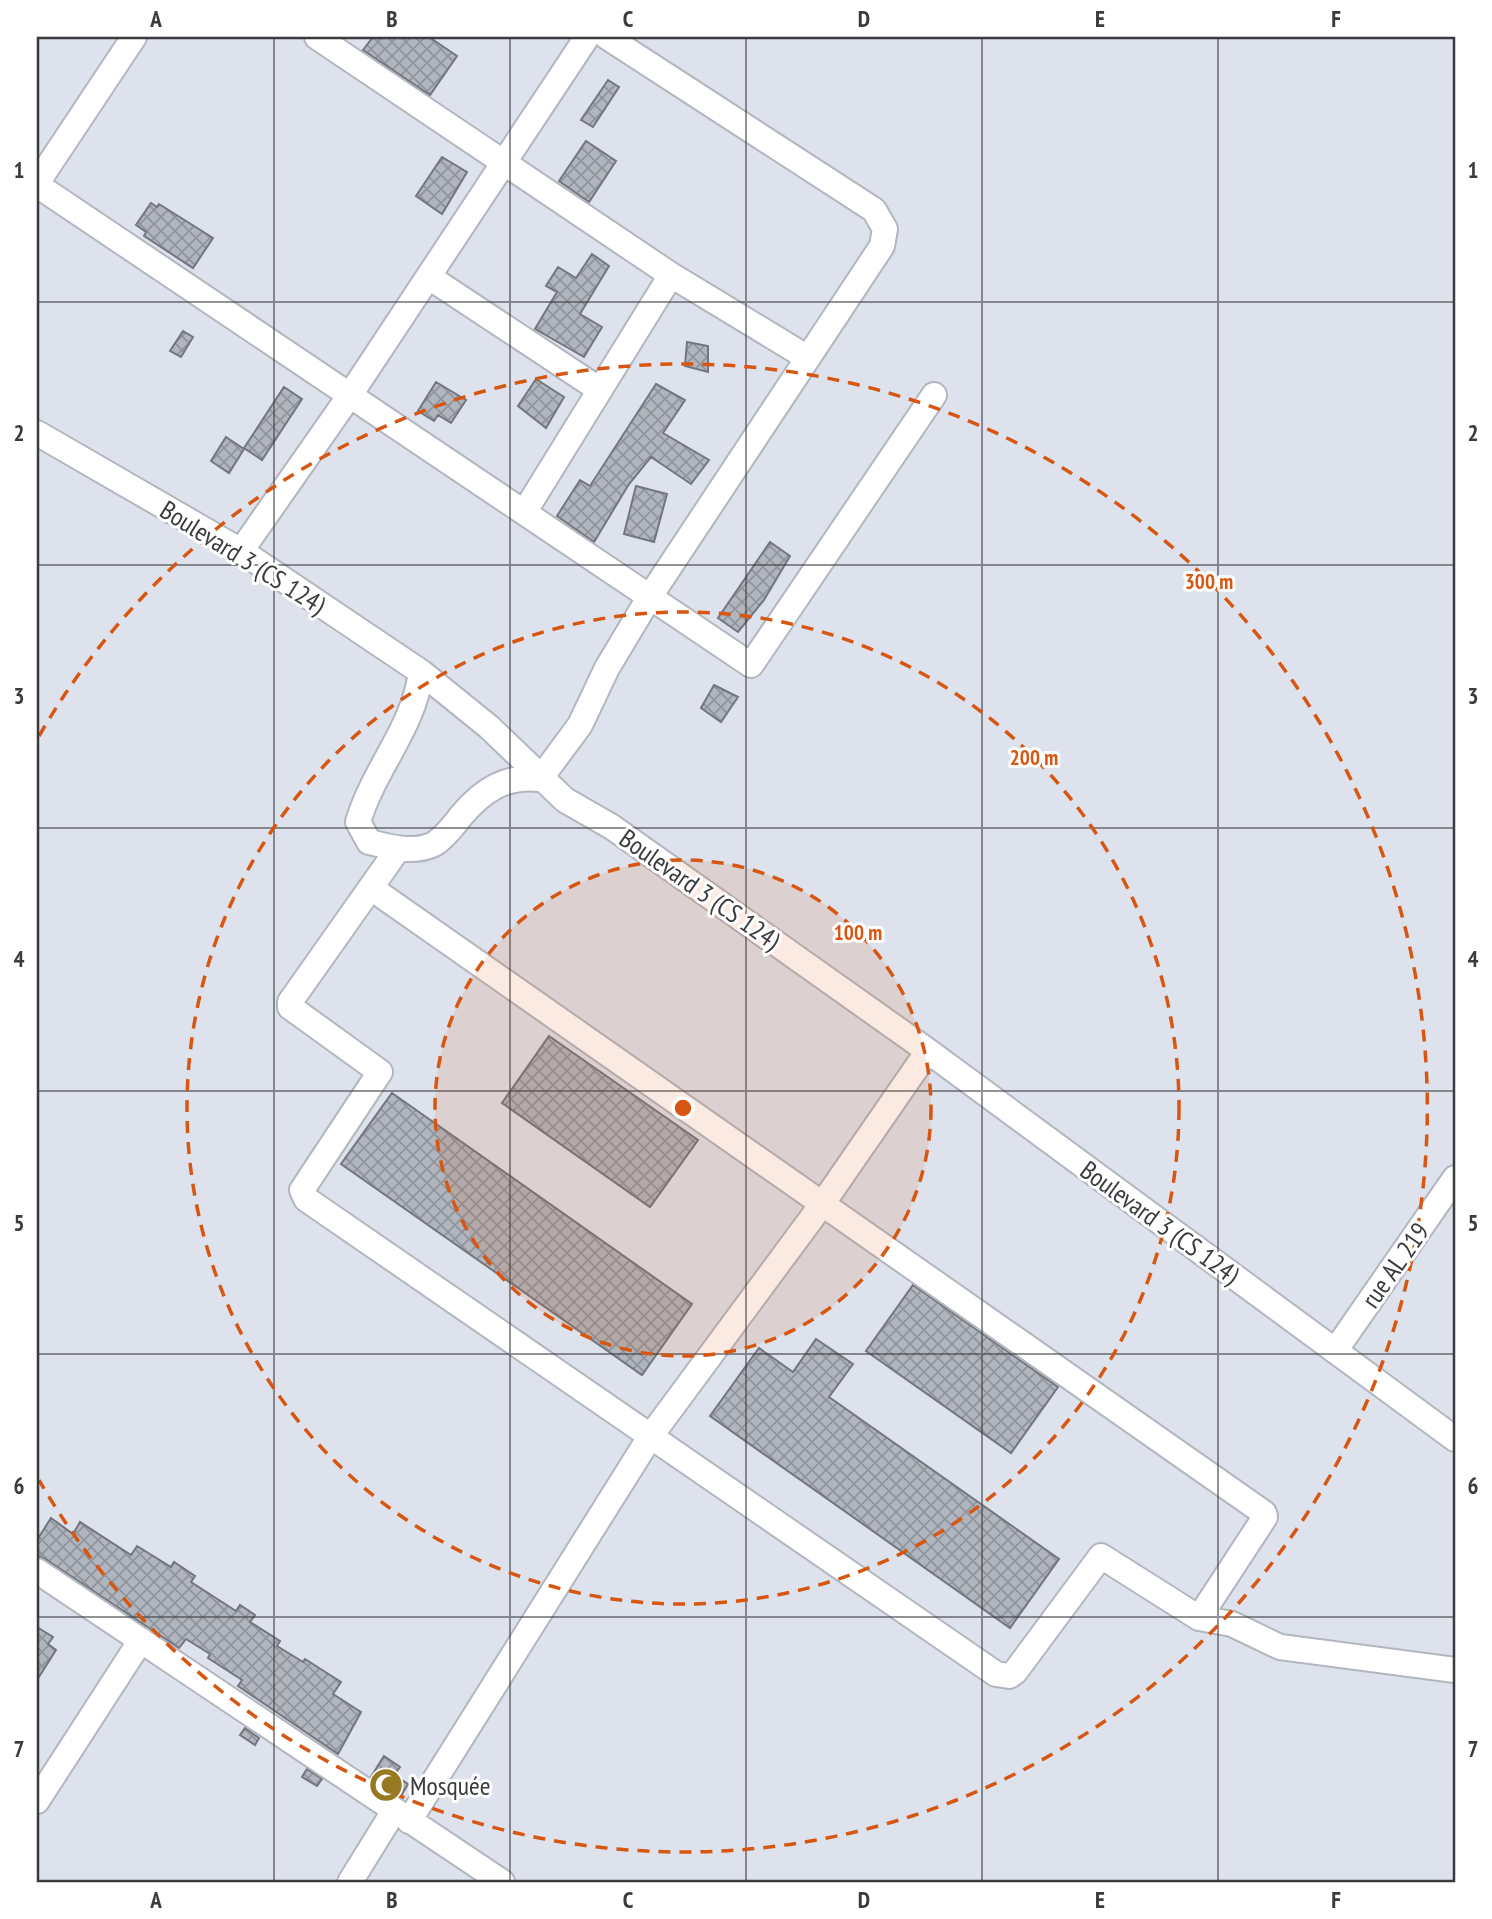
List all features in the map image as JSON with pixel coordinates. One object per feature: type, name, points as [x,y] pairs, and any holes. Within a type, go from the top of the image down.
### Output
[{"type":"street","points":[[134,37],[37,184],[751,665],[934,395]]},
{"type":"street","points":[[317,37],[671,275],[808,358]]},
{"type":"street","points":[[241,551],[429,277],[587,37]]},
{"type":"street","points":[[421,672],[419,691],[407,721],[366,797],[358,821],[369,842],[398,849],[434,844],[467,809],[502,781],[522,776],[540,779],[580,725],[607,668],[649,598],[883,246],[885,229],[874,210],[607,37]]},
{"type":"street","points":[[526,511],[671,275]]},
{"type":"street","points":[[429,277],[600,390]]},
{"type":"street","name":"Boulevard 3 (CS 124)","points":[[37,433],[241,551],[421,672],[489,727],[540,779],[565,800],[612,827],[928,1051],[1455,1439]]},
{"type":"street","points":[[398,849],[290,1002],[290,1007],[380,1072],[302,1190],[303,1195],[976,1662],[1003,1677],[1015,1672],[1101,1556],[1199,1618],[1232,1624],[1280,1647],[1455,1670]]},
{"type":"street","points":[[371,888],[1264,1513],[1265,1517],[1199,1618]]},
{"type":"street","points":[[350,1882],[402,1816],[650,1437],[823,1203],[928,1051]]},
{"type":"street","name":"rue AL 219","points":[[1335,1351],[1455,1178]]},
{"type":"street","points":[[37,1571],[502,1882]]},
{"type":"street","points":[[37,1801],[141,1640]]},
{"type":"building","points":[[373,37],[429,37],[457,56],[430,95],[363,50]]},
{"type":"building","points":[[608,80],[619,87],[593,127],[581,120]]},
{"type":"building","points":[[586,141],[616,161],[589,202],[559,181]]},
{"type":"building","points":[[442,157],[467,172],[442,214],[416,196]]},
{"type":"building","points":[[151,203],[157,207],[159,204],[213,238],[193,268],[144,236],[146,232],[136,225]]},
{"type":"building","points":[[592,254],[609,266],[580,314],[602,327],[584,357],[535,329],[557,292],[546,286],[558,267],[576,278]]},
{"type":"building","points":[[183,331],[193,337],[181,357],[170,351]]},
{"type":"building","points":[[687,342],[708,346],[708,372],[685,366]]},
{"type":"building","points":[[536,379],[564,397],[546,428],[518,406]]},
{"type":"building","points":[[436,382],[466,400],[451,423],[438,415],[434,421],[418,411]]},
{"type":"building","points":[[656,384],[685,400],[663,433],[709,460],[691,484],[651,457],[629,484],[594,542],[557,516],[580,480],[590,486]]},
{"type":"building","points":[[284,387],[302,399],[262,460],[244,448]]},
{"type":"building","points":[[226,437],[244,449],[229,473],[211,461]]},
{"type":"building","points":[[636,486],[667,494],[654,542],[624,534]]},
{"type":"building","points":[[770,542],[790,556],[764,600],[738,632],[718,618]]},
{"type":"building","points":[[714,685],[738,697],[721,722],[701,708]]},
{"type":"building","points":[[549,1036],[698,1140],[650,1207],[502,1103]]},
{"type":"building","points":[[392,1093],[692,1304],[642,1375],[341,1164]]},
{"type":"building","points":[[913,1285],[1058,1387],[1011,1453],[866,1351]]},
{"type":"building","points":[[816,1339],[853,1364],[829,1397],[1059,1559],[1010,1628],[710,1416],[759,1348],[793,1372]]},
{"type":"building","points":[[51,1518],[73,1534],[80,1522],[131,1555],[137,1546],[171,1567],[174,1562],[195,1576],[191,1582],[236,1611],[240,1605],[255,1615],[250,1622],[280,1641],[277,1646],[303,1662],[305,1659],[341,1682],[333,1694],[361,1712],[338,1754],[238,1686],[242,1680],[208,1658],[210,1654],[186,1639],[179,1648],[37,1556],[37,1540]]},
{"type":"building","points":[[37,1627],[53,1637],[48,1644],[56,1650],[37,1680]]},
{"type":"building","points":[[245,1728],[259,1738],[255,1745],[240,1735]]},
{"type":"building","points":[[384,1756],[400,1767],[394,1775],[408,1784],[401,1796],[371,1777]]},
{"type":"building","points":[[307,1769],[322,1779],[317,1786],[302,1777]]},
{"type":"place","name":"Mosquée","points":[[386,1785]]}]
